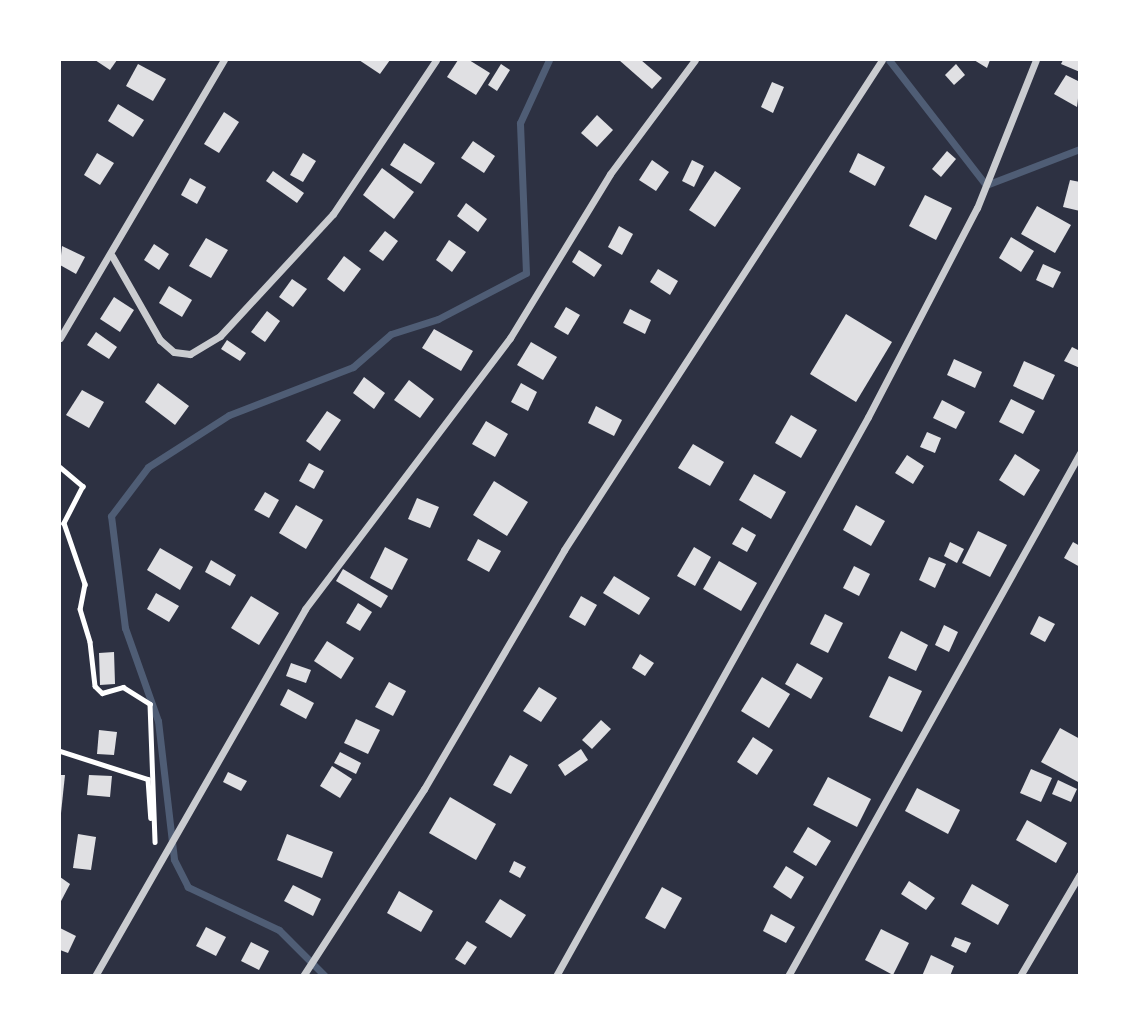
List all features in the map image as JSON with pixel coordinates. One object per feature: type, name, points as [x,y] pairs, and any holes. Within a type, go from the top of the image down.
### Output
[{"type":"street","points":[[60,338],[112,256],[224,60]]},
{"type":"street","points":[[112,256],[160,340],[174,352],[190,354],[220,336],[333,214],[436,60]]},
{"type":"street","points":[[95,975],[305,609],[510,338],[610,174],[695,60]]},
{"type":"street","points":[[303,975],[417,799],[564,550],[882,60]]},
{"type":"street","points":[[556,975],[868,417],[977,208],[1036,60]]},
{"type":"street","points":[[788,975],[1080,453]]},
{"type":"street","points":[[1020,975],[1080,874]]},
{"type":"path","points":[[60,467],[82,486],[64,523],[85,584],[80,609],[90,642],[95,686],[102,693],[123,687],[150,704],[156,871]]},
{"type":"path","points":[[60,751],[148,779],[156,871]]},
{"type":"building","points":[[95,60],[117,60],[110,70]]},
{"type":"building","points":[[359,60],[390,60],[380,74]]},
{"type":"building","points":[[458,60],[469,60],[490,73],[476,95],[447,77]]},
{"type":"building","points":[[619,60],[641,60],[662,78],[652,89]]},
{"type":"building","points":[[974,60],[990,60],[987,68]]},
{"type":"building","points":[[1063,60],[1080,60],[1080,72],[1061,64]]},
{"type":"building","points":[[138,64],[166,79],[153,101],[126,86]]},
{"type":"building","points":[[501,64],[510,70],[497,91],[488,85]]},
{"type":"building","points":[[956,64],[965,75],[954,85],[945,75]]},
{"type":"building","points":[[1066,75],[1080,82],[1077,107],[1054,94]]},
{"type":"building","points":[[772,82],[784,87],[773,113],[761,107]]},
{"type":"building","points":[[118,104],[144,120],[133,137],[108,121]]},
{"type":"building","points":[[224,112],[239,122],[219,153],[204,144]]},
{"type":"building","points":[[597,115],[613,130],[597,147],[581,133]]},
{"type":"building","points":[[473,141],[495,156],[484,173],[461,158]]},
{"type":"building","points":[[404,143],[435,163],[421,184],[390,165]]},
{"type":"building","points":[[947,151],[956,159],[941,177],[932,169]]},
{"type":"building","points":[[97,153],[114,163],[100,185],[84,175]]},
{"type":"building","points":[[303,153],[316,161],[303,182],[290,175]]},
{"type":"building","points":[[858,153],[885,167],[875,186],[849,172]]},
{"type":"building","points":[[652,160],[669,172],[656,191],[639,180]]},
{"type":"building","points":[[692,160],[704,166],[694,187],[682,181]]},
{"type":"building","points":[[382,168],[414,192],[394,219],[363,195]]},
{"type":"building","points":[[273,171],[304,193],[297,203],[266,181]]},
{"type":"building","points":[[715,171],[741,188],[715,227],[689,210]]},
{"type":"building","points":[[190,178],[206,187],[197,204],[181,195]]},
{"type":"building","points":[[1070,180],[1080,182],[1080,211],[1063,207]]},
{"type":"building","points":[[925,195],[952,208],[936,240],[909,226]]},
{"type":"building","points":[[466,203],[487,219],[478,232],[457,216]]},
{"type":"building","points":[[1037,206],[1071,225],[1055,253],[1021,234]]},
{"type":"building","points":[[619,226],[633,234],[622,255],[608,247]]},
{"type":"building","points":[[385,231],[398,241],[383,261],[369,251]]},
{"type":"building","points":[[1011,237],[1034,251],[1021,272],[999,258]]},
{"type":"building","points":[[206,238],[228,250],[211,278],[189,266]]},
{"type":"building","points":[[449,240],[466,252],[452,272],[436,260]]},
{"type":"building","points":[[154,244],[169,254],[159,270],[144,260]]},
{"type":"building","points":[[62,246],[85,257],[76,274],[60,265]]},
{"type":"building","points":[[579,250],[602,265],[594,277],[572,262]]},
{"type":"building","points":[[344,256],[361,269],[344,292],[327,279]]},
{"type":"building","points":[[1043,264],[1061,272],[1053,288],[1036,280]]},
{"type":"building","points":[[658,269],[678,281],[670,295],[650,282]]},
{"type":"building","points":[[292,279],[307,289],[293,307],[279,297]]},
{"type":"building","points":[[169,286],[192,300],[182,317],[159,303]]},
{"type":"building","points":[[114,297],[134,310],[120,332],[100,319]]},
{"type":"building","points":[[566,307],[580,315],[568,335],[554,327]]},
{"type":"building","points":[[630,309],[651,320],[645,334],[623,323]]},
{"type":"building","points":[[267,311],[280,321],[265,342],[251,332]]},
{"type":"building","points":[[846,314],[892,342],[856,402],[810,374]]},
{"type":"building","points":[[434,329],[473,351],[461,371],[422,348]]},
{"type":"building","points":[[96,332],[117,347],[109,359],[87,345]]},
{"type":"building","points":[[227,340],[246,353],[240,361],[221,349]]},
{"type":"building","points":[[531,342],[557,357],[543,380],[517,365]]},
{"type":"building","points":[[1072,347],[1080,351],[1080,368],[1064,361]]},
{"type":"building","points":[[954,359],[982,372],[975,388],[947,375]]},
{"type":"building","points":[[1024,361],[1055,375],[1043,400],[1013,386]]},
{"type":"building","points":[[364,377],[385,393],[374,409],[353,393]]},
{"type":"building","points":[[409,380],[434,399],[420,418],[394,400]]},
{"type":"building","points":[[158,383],[189,406],[175,425],[145,402]]},
{"type":"building","points":[[521,383],[537,392],[528,411],[511,402]]},
{"type":"building","points":[[82,390],[104,402],[89,428],[66,415]]},
{"type":"building","points":[[1011,399],[1035,411],[1023,434],[999,422]]},
{"type":"building","points":[[942,400],[965,412],[956,429],[933,418]]},
{"type":"building","points":[[596,406],[622,420],[614,436],[588,423]]},
{"type":"building","points":[[327,411],[341,420],[320,451],[306,441]]},
{"type":"building","points":[[791,415],[817,430],[801,458],[775,443]]},
{"type":"building","points":[[486,421],[508,434],[495,457],[472,444]]},
{"type":"building","points":[[927,432],[941,438],[935,453],[920,447]]},
{"type":"building","points":[[693,444],[724,462],[710,486],[678,468]]},
{"type":"building","points":[[1015,454],[1040,470],[1024,496],[999,480]]},
{"type":"building","points":[[907,455],[924,466],[913,484],[895,473]]},
{"type":"building","points":[[309,463],[324,471],[314,489],[299,481]]},
{"type":"building","points":[[754,474],[786,492],[771,519],[739,500]]},
{"type":"building","points":[[494,481],[528,502],[507,536],[473,515]]},
{"type":"building","points":[[265,492],[279,500],[269,518],[254,510]]},
{"type":"building","points":[[417,498],[439,507],[430,528],[408,519]]},
{"type":"building","points":[[296,505],[323,520],[306,549],[279,533]]},
{"type":"building","points":[[856,505],[885,521],[871,546],[843,530]]},
{"type":"building","points":[[742,527],[756,535],[747,552],[732,544]]},
{"type":"building","points":[[978,531],[1007,545],[990,577],[962,563]]},
{"type":"building","points":[[478,539],[501,551],[489,572],[467,560]]},
{"type":"building","points":[[950,542],[964,549],[957,563],[944,556]]},
{"type":"building","points":[[1073,542],[1080,546],[1080,567],[1064,558]]},
{"type":"building","points":[[385,547],[408,559],[392,590],[370,578]]},
{"type":"building","points":[[694,547],[711,557],[695,586],[677,576]]},
{"type":"building","points":[[160,548],[193,567],[180,590],[147,570]]},
{"type":"building","points":[[929,557],[946,564],[935,588],[919,580]]},
{"type":"building","points":[[211,560],[236,575],[230,586],[205,572]]},
{"type":"building","points":[[719,561],[757,583],[741,611],[703,589]]},
{"type":"building","points":[[854,566],[870,574],[859,596],[843,588]]},
{"type":"building","points":[[343,569],[388,596],[381,608],[336,581]]},
{"type":"building","points":[[614,576],[650,598],[639,615],[603,593]]},
{"type":"building","points":[[156,593],[179,606],[169,622],[147,609]]},
{"type":"building","points":[[251,596],[279,613],[259,645],[231,628]]},
{"type":"building","points":[[581,596],[597,605],[585,626],[569,617]]},
{"type":"building","points":[[358,603],[372,612],[360,631],[346,623]]},
{"type":"building","points":[[825,614],[843,623],[828,653],[810,644]]},
{"type":"building","points":[[1039,616],[1055,624],[1045,642],[1030,634]]},
{"type":"building","points":[[944,625],[958,632],[949,652],[935,645]]},
{"type":"building","points":[[901,631],[928,645],[916,671],[888,658]]},
{"type":"building","points":[[327,641],[354,658],[341,679],[314,661]]},
{"type":"building","points":[[114,652],[115,684],[100,685],[99,653]]},
{"type":"building","points":[[640,654],[654,663],[645,676],[632,668]]},
{"type":"building","points":[[291,663],[311,670],[306,683],[286,676]]},
{"type":"building","points":[[797,663],[823,678],[811,699],[785,684]]},
{"type":"building","points":[[889,676],[922,691],[902,732],[869,717]]},
{"type":"building","points":[[762,677],[790,694],[769,728],[741,711]]},
{"type":"building","points":[[389,682],[406,691],[393,716],[375,707]]},
{"type":"building","points":[[539,687],[557,698],[541,722],[523,711]]},
{"type":"building","points":[[288,689],[314,703],[306,719],[280,705]]},
{"type":"building","points":[[356,719],[380,730],[368,754],[344,743]]},
{"type":"building","points":[[601,720],[611,729],[592,749],[582,740]]},
{"type":"building","points":[[1060,728],[1080,739],[1080,783],[1041,762]]},
{"type":"building","points":[[99,730],[117,732],[114,755],[97,754]]},
{"type":"building","points":[[753,737],[773,750],[757,775],[737,762]]},
{"type":"building","points":[[581,749],[588,760],[565,776],[558,765]]},
{"type":"building","points":[[340,752],[361,763],[356,774],[334,763]]},
{"type":"building","points":[[510,755],[528,765],[511,794],[493,785]]},
{"type":"building","points":[[332,766],[352,779],[340,798],[320,786]]},
{"type":"building","points":[[1031,769],[1052,778],[1041,802],[1020,793]]},
{"type":"building","points":[[228,772],[247,781],[241,791],[223,782]]},
{"type":"building","points":[[60,775],[65,775],[61,813],[60,813]]},
{"type":"building","points":[[89,775],[112,776],[110,797],[87,795]]},
{"type":"building","points":[[828,777],[871,799],[857,827],[813,805]]},
{"type":"building","points":[[1058,780],[1077,789],[1071,802],[1052,794]]},
{"type":"building","points":[[917,788],[960,810],[948,834],[905,811]]},
{"type":"building","points":[[450,797],[496,824],[476,860],[429,833]]},
{"type":"building","points":[[1027,820],[1067,843],[1056,863],[1016,840]]},
{"type":"building","points":[[808,827],[831,841],[816,866],[793,852]]},
{"type":"building","points":[[78,834],[96,837],[91,870],[73,868]]},
{"type":"building","points":[[287,834],[333,852],[322,878],[277,860]]},
{"type":"building","points":[[514,861],[526,867],[520,878],[509,872]]},
{"type":"building","points":[[786,866],[804,877],[791,899],[773,887]]},
{"type":"building","points":[[60,877],[70,884],[60,903]]},
{"type":"building","points":[[909,881],[935,898],[926,910],[901,894]]},
{"type":"building","points":[[972,884],[1009,905],[998,925],[961,904]]},
{"type":"building","points":[[293,885],[321,899],[313,916],[284,901]]},
{"type":"building","points":[[662,887],[682,898],[665,929],[645,918]]},
{"type":"building","points":[[399,891],[433,911],[421,932],[387,913]]},
{"type":"building","points":[[500,899],[526,915],[511,938],[485,922]]},
{"type":"building","points":[[771,914],[795,927],[786,943],[763,931]]},
{"type":"building","points":[[206,927],[226,937],[216,956],[196,946]]},
{"type":"building","points":[[60,928],[76,936],[68,953],[60,950]]},
{"type":"building","points":[[881,929],[909,943],[893,975],[865,960]]},
{"type":"building","points":[[955,937],[971,943],[966,953],[951,946]]},
{"type":"building","points":[[467,941],[477,947],[465,965],[455,959]]},
{"type":"building","points":[[251,942],[269,951],[259,970],[241,961]]},
{"type":"building","points":[[931,955],[954,966],[950,976],[922,976]]},
{"type":"waterway","points":[[325,976],[279,930],[188,887],[174,859],[158,721],[125,628],[111,516],[148,467],[229,415],[353,367],[391,334],[438,319],[526,273],[520,123],[549,60]]},
{"type":"waterway","points":[[889,60],[986,185],[1080,149]]}]
